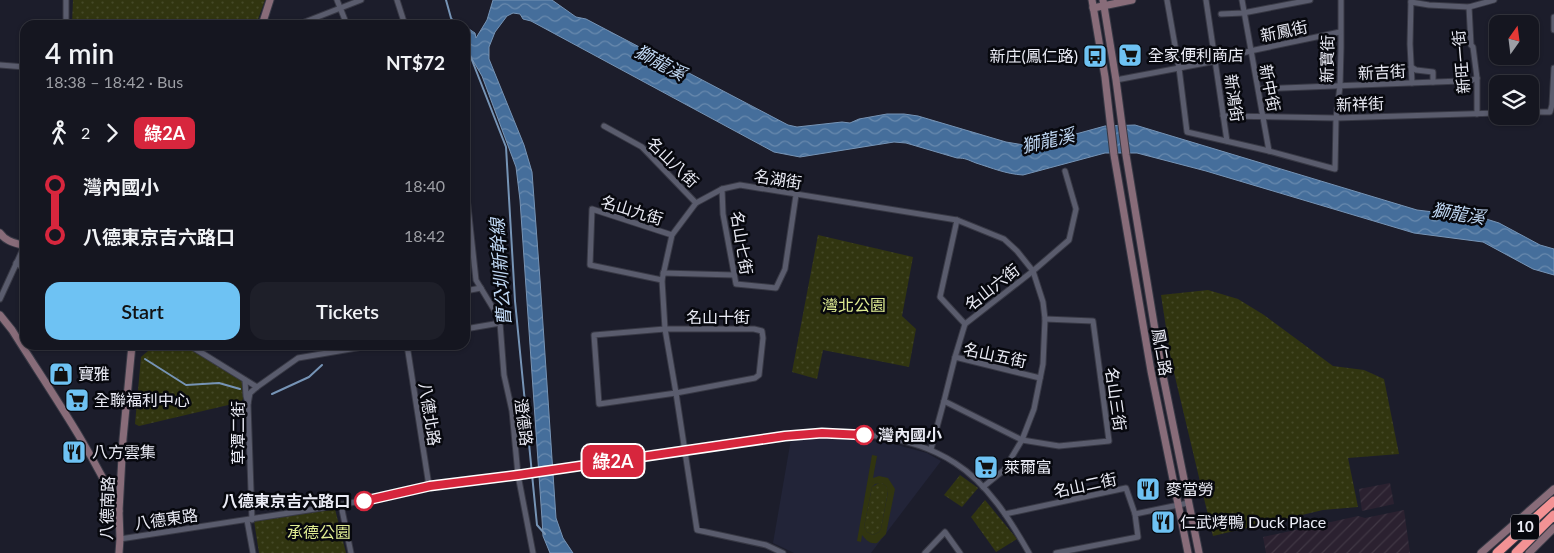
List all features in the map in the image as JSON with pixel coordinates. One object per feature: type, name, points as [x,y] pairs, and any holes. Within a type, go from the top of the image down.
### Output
[{"type":"highway","name":"10","points":[[1497,553],[1554,501]]},
{"type":"highway","name":"10","points":[[1516,553],[1554,515]]},
{"type":"main road","points":[[264,20],[270,0]]},
{"type":"main road","points":[[1093,4],[1132,0]]},
{"type":"main road","points":[[1104,3],[1116,80]]},
{"type":"main road","name":"鳳仁路","points":[[1093,4],[1105,77],[1114,154],[1150,371],[1188,553]]},
{"type":"main road","name":"鳳仁路","points":[[1116,80],[1126,155],[1161,366],[1199,553]]},
{"type":"main road","points":[[0,233],[9,241],[20,245]]},
{"type":"main road","points":[[0,315],[20,343]]},
{"type":"main road","points":[[25,350],[84,443],[120,510]]},
{"type":"main road","name":"八德南路","points":[[119,553],[123,439],[132,350]]},
{"type":"main road","points":[[1481,553],[1554,489]]},
{"type":"main road","points":[[1529,553],[1554,528]]},
{"type":"street","points":[[66,0],[66,20]]},
{"type":"street","points":[[337,0],[345,20]]},
{"type":"street","points":[[310,20],[361,0]]},
{"type":"street","points":[[396,0],[403,20]]},
{"type":"street","points":[[1167,0],[1179,68],[1187,132],[1269,151]]},
{"type":"street","name":"新鴻街","points":[[1206,0],[1228,141]]},
{"type":"street","name":"新中街","points":[[1242,0],[1269,151]]},
{"type":"street","points":[[1221,14],[1243,13],[1310,0]]},
{"type":"street","name":"新寶街","points":[[1269,151],[1335,169],[1336,118],[1340,86],[1341,0]]},
{"type":"street","points":[[1412,83],[1410,44],[1411,1],[1429,5],[1469,8],[1494,0]]},
{"type":"street","name":"新旺一街","points":[[1469,8],[1471,45],[1473,47],[1477,78],[1477,114]]},
{"type":"street","points":[[1554,17],[1554,30]]},
{"type":"street","name":"新鳳街","points":[[1116,80],[1216,61],[1250,51],[1340,32]]},
{"type":"street","points":[[0,65],[20,67]]},
{"type":"street","points":[[1411,68],[1433,72],[1433,82]]},
{"type":"street","points":[[1539,112],[1550,112],[1554,68]]},
{"type":"street","name":"新吉街","points":[[1259,89],[1470,81],[1477,78]]},
{"type":"street","name":"新祥街","points":[[1223,116],[1336,118],[1489,113]]},
{"type":"street","name":"名山八街","points":[[604,126],[642,147],[696,203]]},
{"type":"street","name":"名山六街","points":[[957,220],[940,297],[965,324],[1069,240],[1076,208],[1065,171]]},
{"type":"street","name":"名湖街","points":[[783,553],[766,545],[697,530],[666,329],[662,280],[672,236],[696,203],[722,189],[740,185],[957,220],[1004,239],[1017,251],[1033,271],[1043,302],[1045,319],[1043,364],[1034,409],[1022,440],[1004,470],[983,488]]},
{"type":"street","name":"名山七街","points":[[722,189],[723,214],[736,284],[776,288],[785,269],[796,195]]},
{"type":"street","name":"名山九街","points":[[662,280],[590,265],[592,209],[672,236]]},
{"type":"street","points":[[470,232],[474,274],[500,323],[470,328]]},
{"type":"street","points":[[0,298],[20,255]]},
{"type":"street","points":[[16,264],[20,266]]},
{"type":"street","points":[[663,273],[734,275]]},
{"type":"street","points":[[470,290],[481,288]]},
{"type":"street","name":"名山三街","points":[[1022,440],[1059,446],[1109,441],[1093,320],[1045,319]]},
{"type":"street","name":"澄德路","points":[[500,323],[504,375],[512,411],[518,475],[532,553]]},
{"type":"street","points":[[955,357],[965,324]]},
{"type":"street","name":"名山十街","points":[[666,329],[754,329],[762,331],[759,375],[755,378],[676,393],[599,404],[594,335],[666,329]]},
{"type":"street","points":[[198,350],[257,387]]},
{"type":"street","name":"草潭二街","points":[[253,553],[250,520],[248,404],[250,393],[298,358],[345,350]]},
{"type":"street","name":"八德北路","points":[[408,350],[430,486]]},
{"type":"street","name":"名山五街","points":[[931,449],[955,357],[1040,378]]},
{"type":"street","points":[[246,380],[248,404]]},
{"type":"street","points":[[944,401],[1022,440]]},
{"type":"street","name":"八德東路","points":[[120,539],[341,506],[430,486],[785,436],[822,433],[881,437],[931,449],[956,463],[983,488],[1005,514],[1029,553]]},
{"type":"street","name":"名山二街","points":[[1005,514],[1126,488],[1135,514],[1138,537],[1056,553]]},
{"type":"street","points":[[1135,514],[1188,503]]},
{"type":"street","points":[[341,506],[351,553]]},
{"type":"street","points":[[925,553],[945,532],[960,553]]},
{"type":"shaded area","name":"灣內國小","points":[[822,438],[886,442],[927,453],[941,461],[871,553],[794,553],[773,543],[791,439]]},
{"type":"shaded area","points":[[1390,483],[1394,504],[1362,511],[1359,489]]},
{"type":"shaded area","points":[[1404,510],[1410,553],[1266,553],[1263,537],[1358,516],[1365,518]]},
{"type":"green space","points":[[73,0],[265,0],[258,20],[72,20]]},
{"type":"green space","name":"灣北公園","points":[[818,235],[913,257],[902,316],[916,329],[909,367],[823,350],[817,379],[792,372]]},
{"type":"green space","points":[[1208,290],[1238,299],[1264,315],[1333,366],[1364,370],[1384,379],[1399,454],[1348,458],[1358,507],[1323,510],[1213,536],[1171,360],[1161,295]]},
{"type":"green space","points":[[149,350],[192,350],[245,381],[244,397],[241,402],[139,426],[135,424],[141,357]]},
{"type":"green space","points":[[872,455],[877,456],[873,478],[879,476],[888,478],[895,489],[886,534],[877,543],[869,542],[862,535],[861,542],[857,541]],"holes":[[[882,483],[886,486],[888,492],[881,529],[873,535],[867,532],[864,527],[872,487],[875,484]]]},
{"type":"green space","points":[[960,475],[978,488],[962,507],[944,495]]},
{"type":"green space","points":[[879,483],[886,486],[888,491],[881,529],[873,535],[867,532],[864,527],[872,487]]},
{"type":"green space","points":[[985,500],[1017,539],[996,552],[971,517]]},
{"type":"green space","name":"承德公園","points":[[335,509],[346,553],[259,553],[254,521]]},
{"type":"water","name":"獅龍溪","points":[[493,0],[552,0],[576,17],[586,19],[788,125],[797,127],[842,122],[850,123],[859,119],[887,114],[904,114],[918,116],[1006,142],[1024,145],[1054,140],[1105,126],[1135,125],[1417,210],[1483,218],[1499,223],[1540,245],[1554,249],[1554,275],[1533,269],[1483,242],[1414,233],[1206,171],[1137,153],[1105,153],[1023,175],[1005,172],[967,159],[957,158],[906,143],[894,142],[800,157],[774,152],[531,21],[523,19],[520,14],[513,13],[507,16],[495,32],[489,47],[489,59],[524,145],[532,172],[556,518],[563,538],[573,553],[550,553],[543,536],[520,200],[516,167],[482,76],[470,56],[470,30],[475,33],[476,38],[487,20]]},
{"type":"waterway","points":[[446,0],[452,20]]},
{"type":"waterway","name":"曹公圳新幹線","points":[[470,55],[506,147],[515,301],[537,525],[545,534]]},
{"type":"waterway","points":[[145,359],[186,385],[219,383],[240,389]]},
{"type":"waterway","points":[[272,394],[309,377],[322,365]]},
{"type":"bus line","name":"綠2A","points":[[364,501],[430,486],[785,436],[822,433],[864,435]]},
{"type":"place","name":"全家便利商店","points":[[1130,55]]},
{"type":"place","name":"新庄(鳳仁路)","points":[[1095,56]]},
{"type":"place","name":"寶雅","points":[[61,374]]},
{"type":"place","name":"全聯福利中心","points":[[77,400]]},
{"type":"place","name":"灣內國小","points":[[864,435]]},
{"type":"place","name":"八方雲集","points":[[74,452]]},
{"type":"place","name":"萊爾富","points":[[986,467]]},
{"type":"place","name":"麥當勞","points":[[1148,489]]},
{"type":"place","name":"八德東京吉六路口","points":[[364,501]]},
{"type":"place","name":"仁武烤鴨 Duck Place","points":[[1163,522]]}]
